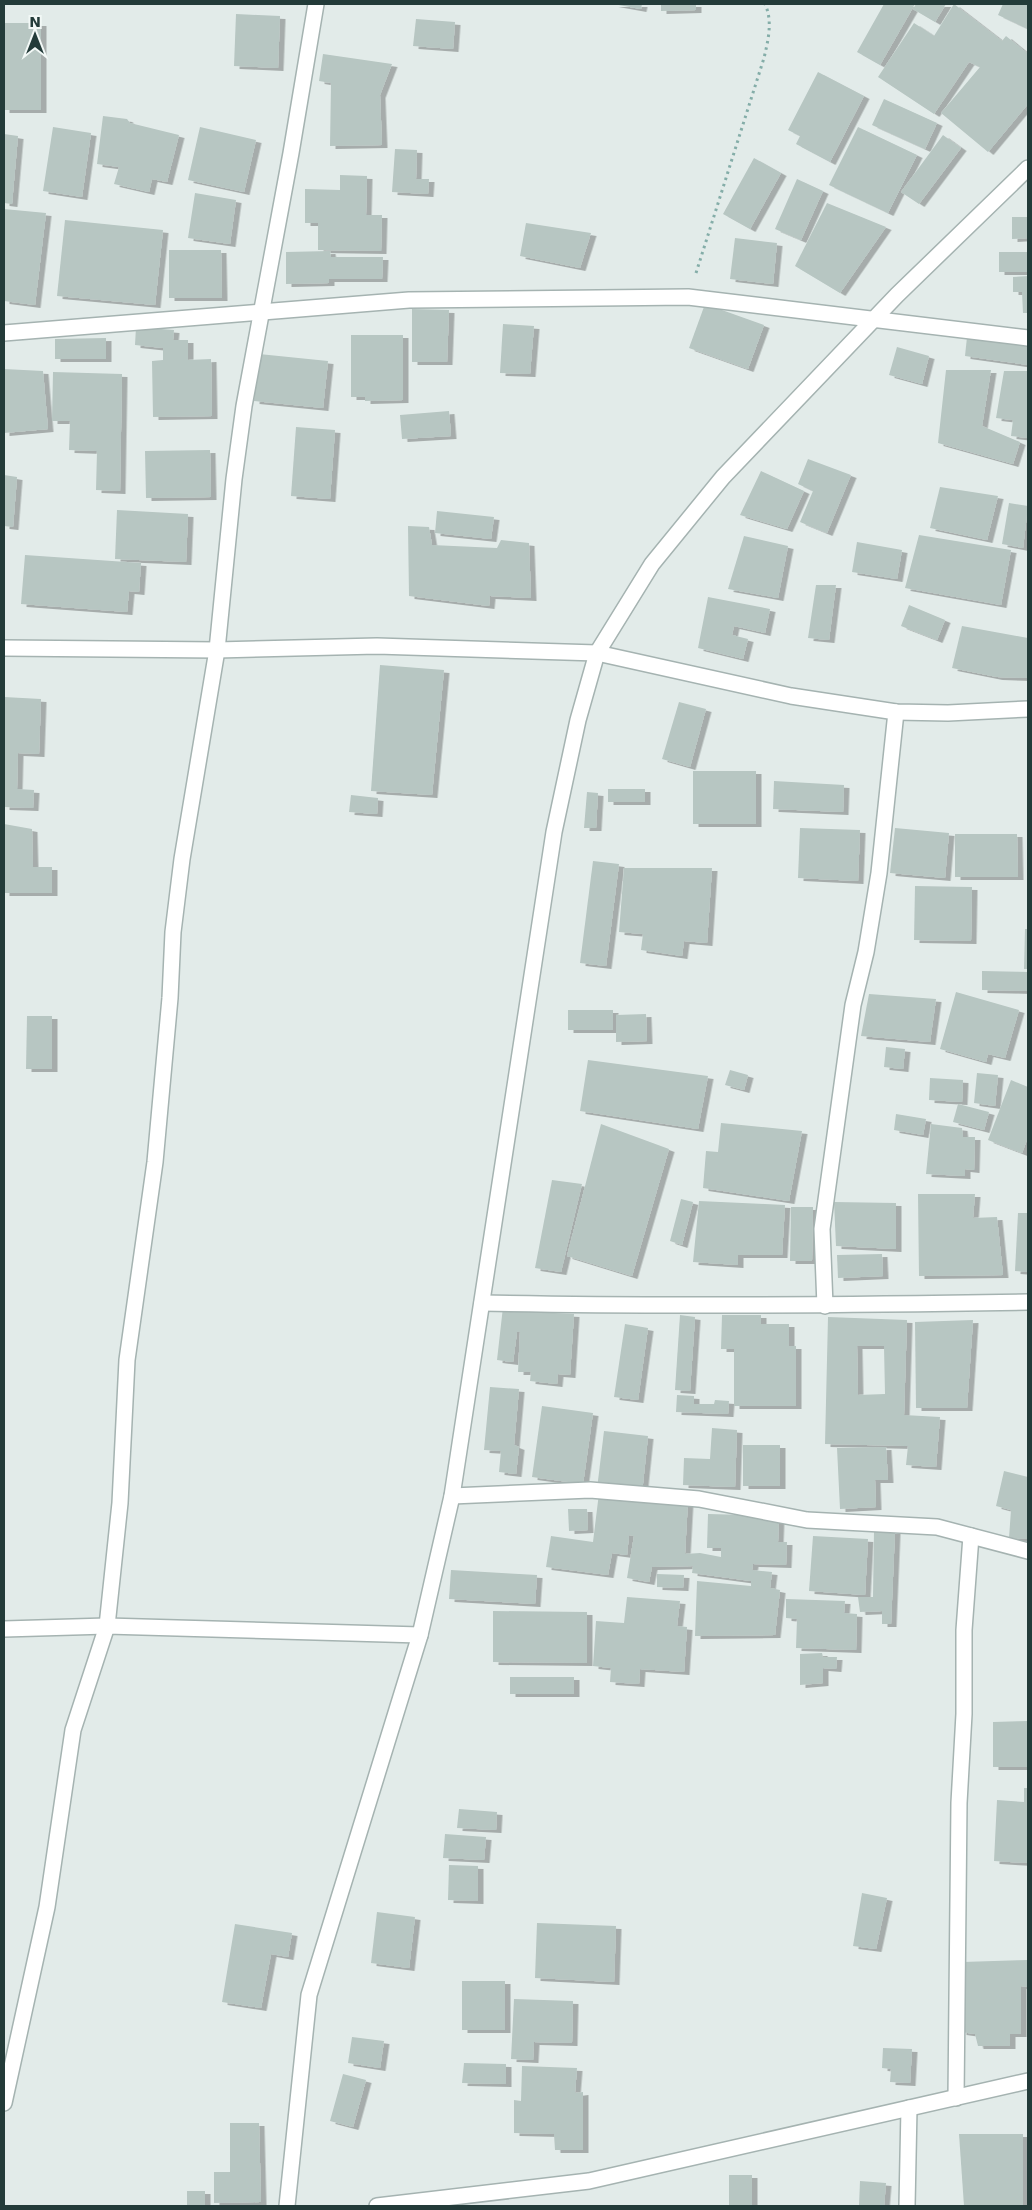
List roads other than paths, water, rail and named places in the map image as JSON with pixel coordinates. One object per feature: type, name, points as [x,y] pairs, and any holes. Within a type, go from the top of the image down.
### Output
[{"type":"street","points":[[4,2103],[47,1907],[73,1730],[107,1626],[120,1503],[127,1360],[155,1162],[164,1083],[173,932],[182,859],[217,650],[234,479],[260,313],[291,153],[316,4]]},
{"type":"street","points":[[287,2206],[309,1995],[420,1635],[452,1496],[554,832],[578,720],[597,653],[652,564],[723,476],[945,247],[1028,168]]},
{"type":"street","points":[[4,333],[409,300],[688,297],[1028,338]]},
{"type":"street","points":[[4,648],[217,650],[314,646],[406,646],[597,653],[791,696],[896,712],[948,713],[1028,709]]},
{"type":"street","points":[[824,1306],[822,1229],[853,1005],[866,952],[879,873],[896,712]]},
{"type":"street","points":[[482,1303],[600,1306],[824,1306],[1028,1302]]},
{"type":"street","points":[[452,1496],[600,1491],[699,1499],[807,1520],[938,1527],[1028,1551]]},
{"type":"street","points":[[956,2098],[959,1803],[964,1714],[964,1630],[971,1536]]},
{"type":"street","points":[[4,1629],[107,1626],[420,1635]]},
{"type":"street","points":[[377,2206],[589,2181],[1028,2081]]},
{"type":"street","points":[[907,2206],[909,2108]]}]
